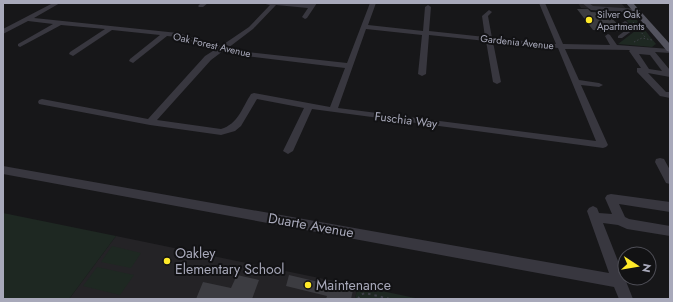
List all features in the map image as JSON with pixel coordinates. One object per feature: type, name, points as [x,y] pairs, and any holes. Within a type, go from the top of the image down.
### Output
[{"type":"main road","points":[[629,3],[670,50]]},
{"type":"main road","points":[[636,3],[670,39]]},
{"type":"street","points":[[3,32],[57,3]]},
{"type":"street","points":[[264,3],[313,5]]},
{"type":"street","points":[[42,102],[150,122],[208,58],[251,28],[275,3]]},
{"type":"street","points":[[333,110],[373,3]]},
{"type":"street","points":[[542,3],[577,82],[599,85]]},
{"type":"street","points":[[585,3],[591,8],[637,11]]},
{"type":"street","points":[[305,17],[313,5]]},
{"type":"street","points":[[422,74],[428,7]]},
{"type":"street","points":[[489,12],[485,16],[497,82]]},
{"type":"street","name":"Oak Forest Avenue","points":[[27,19],[183,36],[244,54],[350,66]]},
{"type":"street","points":[[620,37],[630,30],[628,21]]},
{"type":"street","points":[[20,45],[58,22]]},
{"type":"street","name":"Gardenia Avenue","points":[[364,27],[586,48],[615,47],[670,50]]},
{"type":"street","points":[[73,54],[111,28]]},
{"type":"street","points":[[132,61],[165,34]]},
{"type":"street","points":[[608,36],[615,47]]},
{"type":"street","points":[[647,71],[633,51],[652,53],[670,74]]},
{"type":"street","points":[[670,74],[640,70],[663,94],[670,95]]},
{"type":"street","name":"Fuschia Way","points":[[150,122],[221,132],[227,131],[238,124],[254,96],[309,107],[603,145],[577,82]]},
{"type":"street","points":[[288,151],[309,107]]},
{"type":"street","points":[[670,164],[660,162],[670,180]]},
{"type":"street","name":"Duarte Avenue","points":[[3,170],[617,281]]},
{"type":"street","points":[[620,220],[611,198],[670,207]]},
{"type":"street","points":[[617,275],[595,214],[620,220],[627,224],[670,231]]},
{"type":"street","points":[[621,286],[626,299]]},
{"type":"path","points":[[628,21],[639,27],[641,34],[655,42]]},
{"type":"path","points":[[634,45],[635,40],[645,37]]},
{"type":"path","points":[[358,299],[360,295],[365,293],[390,299]]},
{"type":"shaded area","points":[[578,3],[621,3],[629,12],[581,8]]},
{"type":"shaded area","points":[[619,11],[629,12],[632,14],[656,44],[652,47],[618,44],[635,31]]},
{"type":"shaded area","points":[[3,213],[116,236],[69,299],[3,299]]},
{"type":"shaded area","name":"Oakley Elementary School","points":[[116,236],[358,286],[355,299],[69,299]]},
{"type":"shaded area","points":[[112,246],[141,253],[131,268],[101,262]]},
{"type":"shaded area","points":[[97,267],[134,275],[120,295],[83,286]]},
{"type":"shaded area","points":[[358,286],[420,299],[355,299]]},
{"type":"building","name":"Silver Oak Apartments","points":[[577,9],[588,9],[591,12],[613,13],[607,14],[624,30],[620,30],[621,32],[593,30]]},
{"type":"building","points":[[237,275],[259,280],[252,299],[196,299],[203,282],[231,288]]},
{"type":"building","name":"Maintenance","points":[[289,275],[353,290],[351,299],[326,299],[327,296],[286,286]]},
{"type":"place","name":"Silver Oak Apartments","points":[[589,20]]},
{"type":"place","name":"Oakley Elementary School","points":[[167,261]]},
{"type":"place","name":"Maintenance","points":[[308,285]]}]
